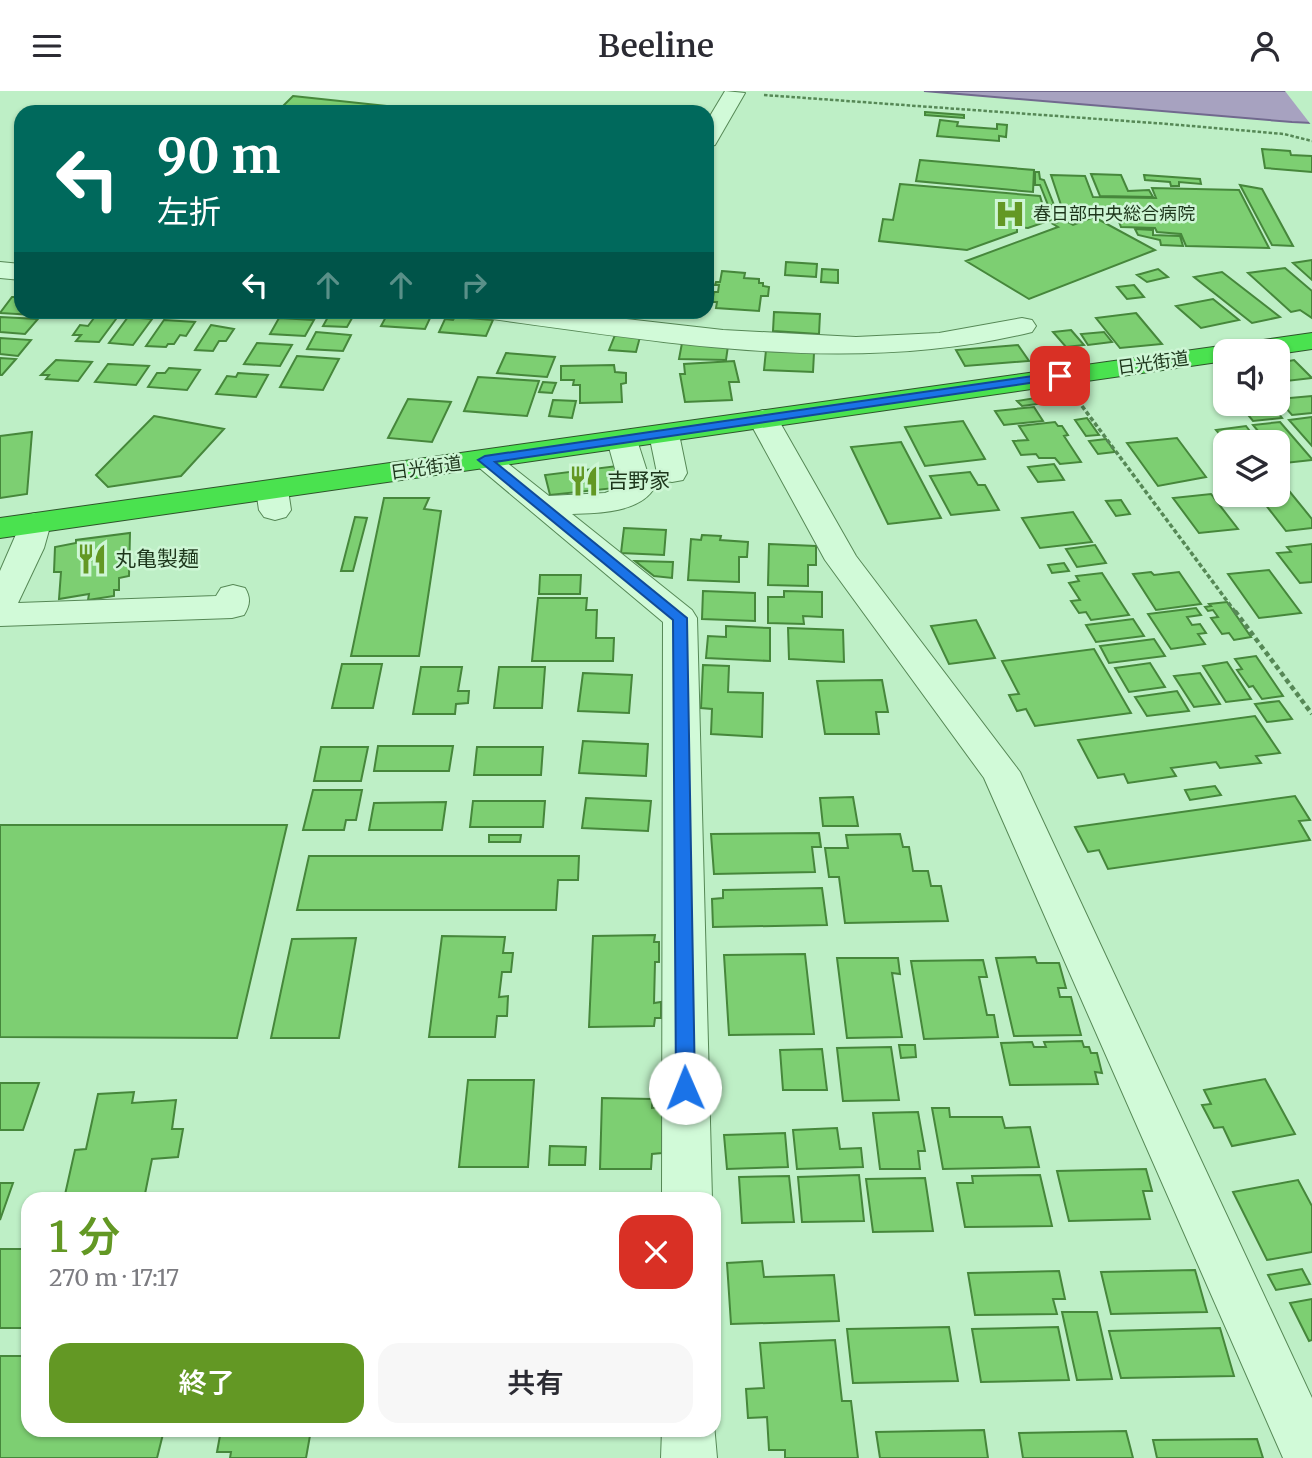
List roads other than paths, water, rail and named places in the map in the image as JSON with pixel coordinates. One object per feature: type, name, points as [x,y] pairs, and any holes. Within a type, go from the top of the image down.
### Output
[{"type":"highway","points":[[1290,344],[1312,341]]},
{"type":"highway","name":"日光街道","points":[[0,528],[181,513],[274,500],[485,460],[1213,355]]},
{"type":"street","points":[[714,128],[734,93]]},
{"type":"street","points":[[619,319],[761,342],[859,347],[978,339],[1022,327]]},
{"type":"street","points":[[763,419],[792,497],[1001,772],[1311,1458]]},
{"type":"street","points":[[664,434],[672,473]]},
{"type":"street","points":[[548,511],[630,496],[637,489],[622,440]]},
{"type":"street","points":[[485,460],[680,618],[687,1192]]},
{"type":"street","points":[[548,511],[598,516]]},
{"type":"street","points":[[35,523],[28,548],[2,599],[232,607],[233,596]]},
{"type":"street","points":[[689,1437],[690,1458]]},
{"type":"place","name":"春日部中央総合病院","points":[[1010,214]]},
{"type":"place","name":"吉野家","points":[[584,481]]},
{"type":"place","name":"丸亀製麺","points":[[92,559]]}]
